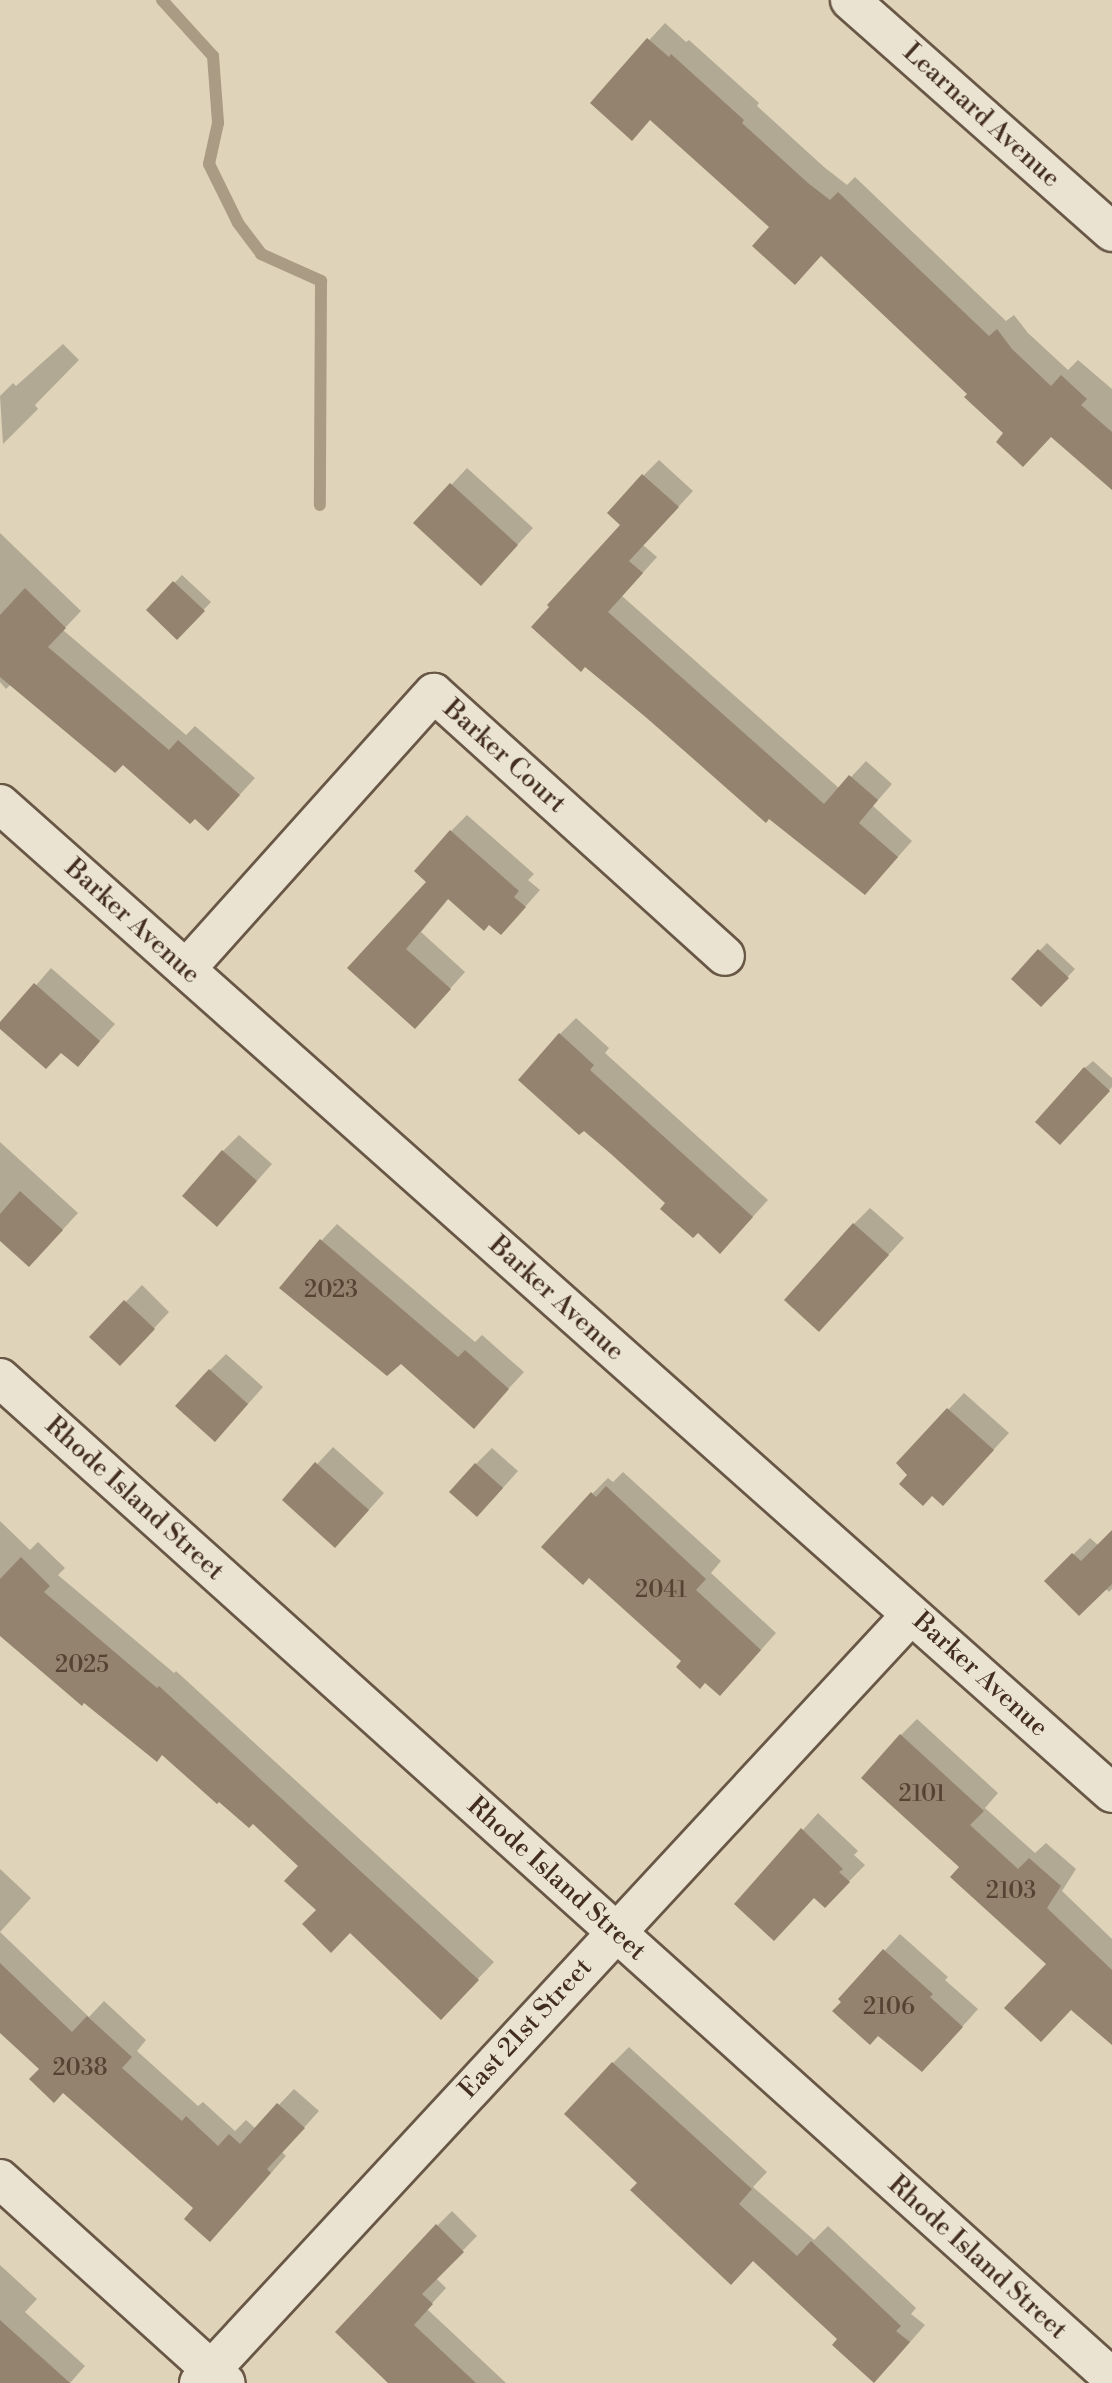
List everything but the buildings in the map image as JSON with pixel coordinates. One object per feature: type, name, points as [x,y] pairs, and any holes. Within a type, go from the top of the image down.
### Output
[{"type":"street","name":"Learnard Avenue","points":[[850,0],[1112,232]]},
{"type":"street","name":"Barker Court","points":[[186,969],[434,694],[725,956]]},
{"type":"street","name":"Barker Avenue","points":[[0,804],[1112,1793]]},
{"type":"street","name":"Rhode Island Street","points":[[0,1378],[1112,2378]]},
{"type":"street","name":"East 21st Street","points":[[212,2378],[616,1933],[911,1615]]},
{"type":"street","points":[[0,2179],[212,2378]]},
{"type":"waterway","points":[[162,0],[213,56],[218,123],[209,164],[238,223],[261,254],[321,281],[320,505]]}]
